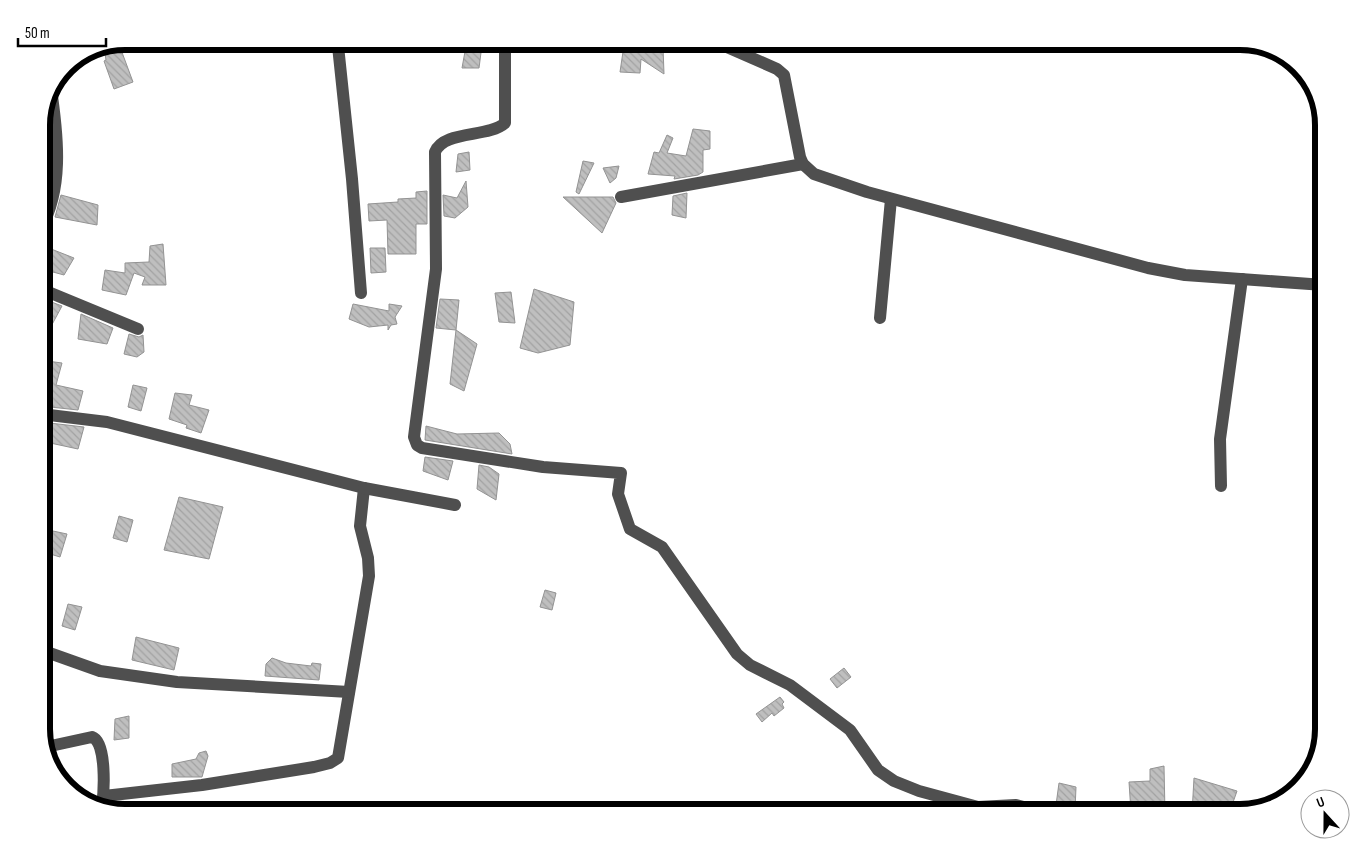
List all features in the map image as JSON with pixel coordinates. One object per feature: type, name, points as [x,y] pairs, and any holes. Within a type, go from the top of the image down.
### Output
[{"type":"street","points":[[338,50],[352,179],[361,293]]},
{"type":"street","points":[[504,50],[505,124],[447,141],[439,145],[435,152],[436,269],[414,437],[417,445],[422,448],[543,467],[621,473],[618,494],[630,528],[662,547],[737,654],[750,665],[790,685],[850,730],[885,777],[918,791],[967,804]]},
{"type":"street","points":[[734,50],[777,69],[784,75],[798,150],[803,164],[818,176],[891,199],[1148,268],[1177,274],[1315,284]]},
{"type":"street","points":[[50,204],[54,194],[57,156],[53,107]]},
{"type":"street","points":[[621,197],[803,164]]},
{"type":"street","points":[[880,318],[891,199]]},
{"type":"street","points":[[1221,486],[1220,439],[1242,279]]},
{"type":"street","points":[[50,293],[138,328]]},
{"type":"street","points":[[50,415],[107,422],[364,488],[455,505]]},
{"type":"street","points":[[105,801],[333,762],[339,755],[369,576],[368,558],[360,526],[364,488]]},
{"type":"street","points":[[50,653],[100,671],[177,682],[349,692]]},
{"type":"street","points":[[52,746],[92,736],[97,739],[100,744],[102,760],[103,800]]},
{"type":"building","points":[[121,50],[133,82],[114,89],[104,61],[106,60],[105,53]]},
{"type":"building","points":[[465,50],[481,50],[479,68],[462,68]]},
{"type":"building","points":[[623,50],[663,50],[664,74],[641,59],[640,73],[620,72]]},
{"type":"building","points":[[693,129],[710,131],[710,149],[703,150],[703,172],[698,175],[674,179],[675,176],[648,174],[654,152],[659,153],[667,135],[673,138],[667,153],[686,156]]},
{"type":"building","points":[[469,152],[470,170],[456,172],[458,154]]},
{"type":"building","points":[[583,161],[594,163],[579,194],[576,192]]},
{"type":"building","points":[[619,166],[616,178],[610,183],[603,168]]},
{"type":"building","points":[[466,181],[468,207],[455,218],[444,216],[443,195],[457,198]]},
{"type":"building","points":[[427,191],[427,224],[416,224],[416,254],[388,254],[387,220],[369,221],[368,204],[398,202],[398,199],[416,198],[416,192]]},
{"type":"building","points":[[687,193],[686,218],[672,215],[673,196]]},
{"type":"building","points":[[61,195],[98,205],[97,225],[55,217]]},
{"type":"building","points":[[563,197],[613,197],[616,203],[602,233]]},
{"type":"building","points":[[163,244],[166,285],[142,285],[145,277],[134,273],[126,295],[102,290],[105,270],[125,273],[125,263],[149,262],[150,246]]},
{"type":"building","points":[[370,248],[385,248],[386,272],[371,273]]},
{"type":"building","points":[[50,249],[74,258],[64,275],[53,272],[50,279]]},
{"type":"building","points":[[534,289],[574,302],[570,345],[538,353],[520,348]]},
{"type":"building","points":[[511,292],[515,323],[499,322],[495,293]]},
{"type":"building","points":[[440,299],[459,300],[456,330],[436,328]]},
{"type":"building","points":[[50,301],[62,306],[50,328]]},
{"type":"building","points":[[353,304],[389,311],[389,304],[402,306],[395,317],[397,324],[391,325],[388,330],[388,325],[369,327],[349,319]]},
{"type":"building","points":[[81,314],[113,328],[107,344],[78,339]]},
{"type":"building","points":[[456,330],[477,344],[464,391],[450,384]]},
{"type":"building","points":[[129,334],[139,337],[143,335],[144,352],[137,357],[124,354]]},
{"type":"building","points":[[50,361],[62,363],[56,385],[83,391],[78,410],[50,407]]},
{"type":"building","points":[[133,385],[147,388],[141,411],[128,407]]},
{"type":"building","points":[[175,393],[192,395],[189,405],[209,410],[201,433],[186,428],[187,425],[169,419]]},
{"type":"building","points":[[50,423],[84,427],[78,449],[50,443]]},
{"type":"building","points":[[426,426],[457,434],[499,433],[510,444],[512,454],[425,440]]},
{"type":"building","points":[[425,457],[453,461],[448,480],[423,471]]},
{"type":"building","points":[[479,465],[489,467],[499,474],[496,500],[477,489]]},
{"type":"building","points":[[179,497],[223,507],[209,559],[164,550]]},
{"type":"building","points":[[119,516],[133,520],[127,542],[113,538]]},
{"type":"building","points":[[53,531],[67,534],[60,557],[50,554],[50,542]]},
{"type":"building","points":[[545,590],[556,593],[552,610],[540,607]]},
{"type":"building","points":[[68,604],[82,607],[75,630],[62,626]]},
{"type":"building","points":[[136,637],[179,648],[174,670],[132,660]]},
{"type":"building","points":[[272,658],[286,663],[311,666],[312,663],[321,664],[319,680],[265,676],[266,664]]},
{"type":"building","points":[[844,668],[851,677],[837,688],[830,679]]},
{"type":"building","points":[[780,697],[784,702],[782,704],[784,708],[774,716],[772,713],[762,722],[756,714]]},
{"type":"building","points":[[129,716],[129,738],[114,740],[115,719]]},
{"type":"building","points":[[206,751],[208,756],[202,777],[172,777],[172,764],[196,759],[199,753]]},
{"type":"building","points":[[1164,766],[1165,804],[1130,804],[1129,782],[1150,781],[1150,769]]},
{"type":"building","points":[[1194,778],[1237,791],[1232,804],[1214,802],[1213,804],[1193,804]]},
{"type":"building","points":[[1059,783],[1076,787],[1075,804],[1056,804]]}]
